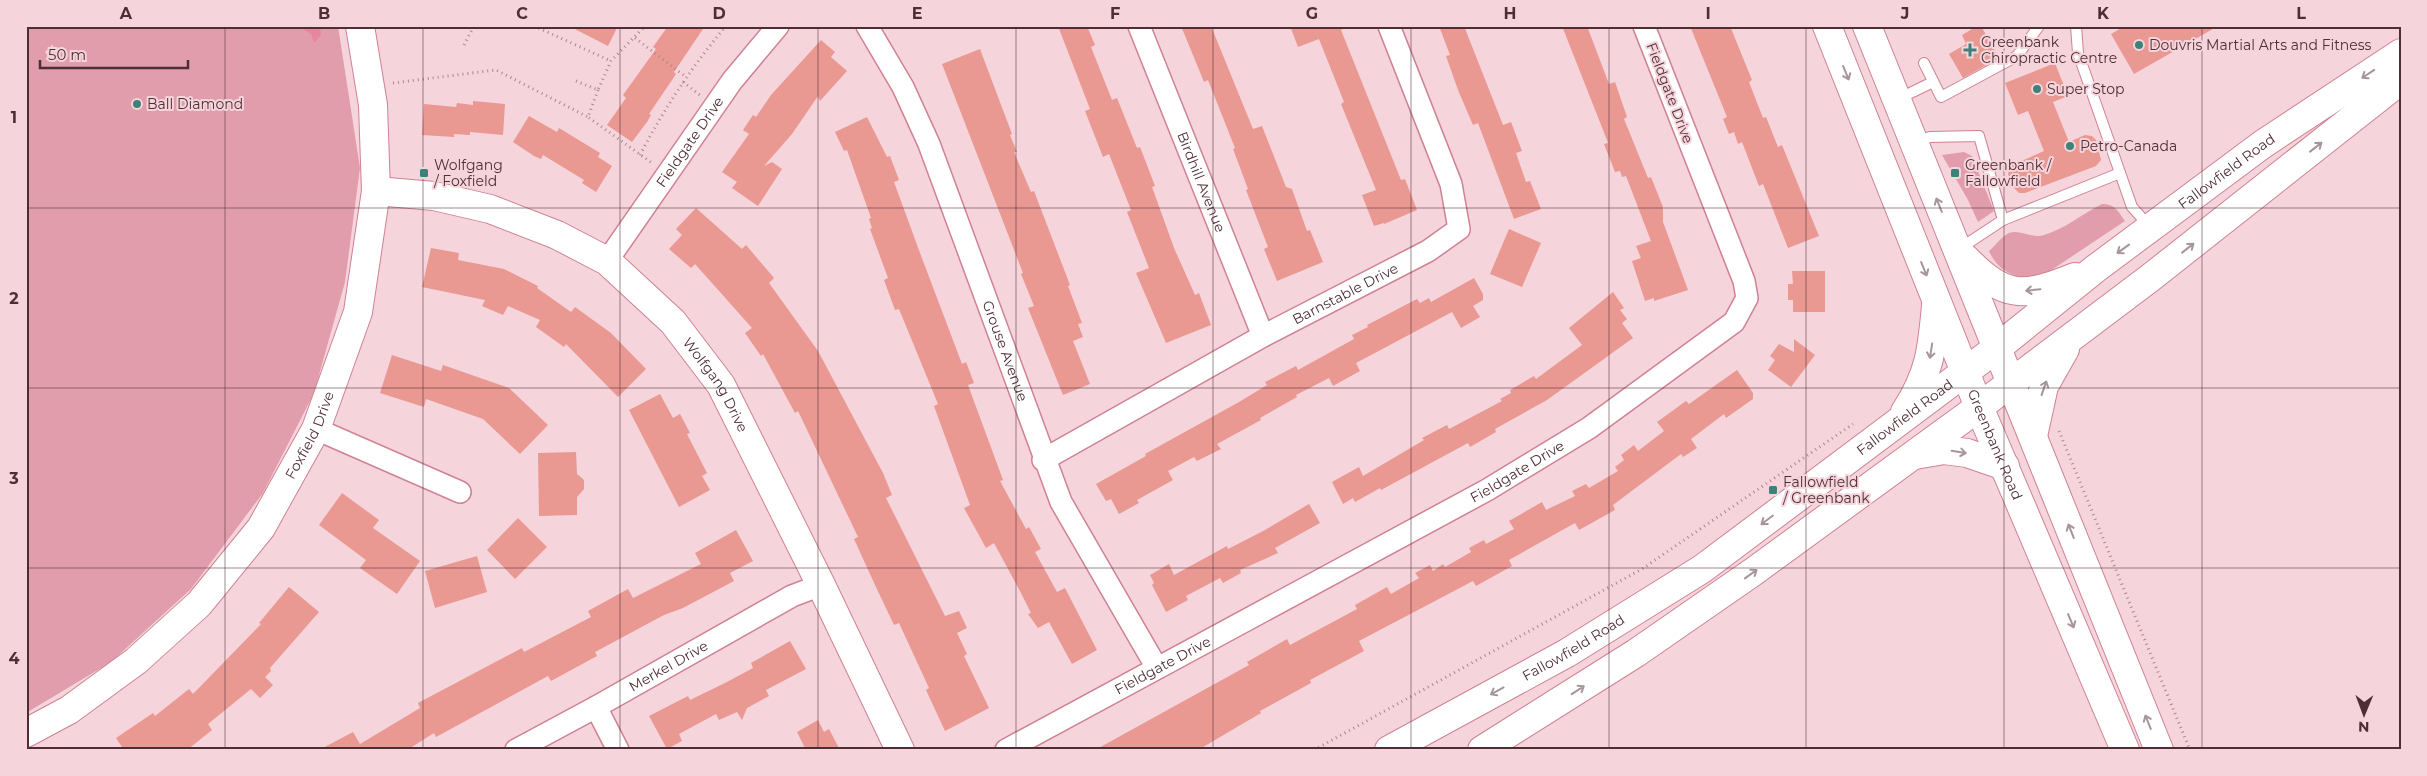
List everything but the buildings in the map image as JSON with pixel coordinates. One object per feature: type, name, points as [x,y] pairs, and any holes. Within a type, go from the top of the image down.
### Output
[{"type":"main road","name":"Foxfield Drive","points":[[26,733],[69,710],[136,661],[199,604],[261,528],[316,429],[358,312],[376,191],[373,105],[360,26]]},
{"type":"main road","name":"Greenbank Road","points":[[1828,26],[1979,407],[2124,750]]},
{"type":"main road","points":[[1867,26],[2012,383],[2045,431],[2159,750]]},
{"type":"main road","name":"Fallowfield Road","points":[[1389,750],[1567,653],[1702,569],[1997,348],[2095,269],[2263,144],[2401,53]]},
{"type":"main road","points":[[1482,750],[1687,619],[1912,456],[2150,278],[2401,80]]},
{"type":"main road","name":"Wolfgang Drive","points":[[376,191],[434,196],[490,209],[557,235],[607,262],[673,322],[721,386],[821,584],[900,750]]},
{"type":"main road","points":[[1958,250],[1992,284],[2005,289],[2026,292],[2047,288],[2095,269]]},
{"type":"main road","points":[[1899,422],[1918,392],[1925,376],[1930,358],[1937,302]]},
{"type":"main road","points":[[2045,431],[2044,386],[2072,337]]},
{"type":"main road","points":[[1912,456],[1944,450],[1967,453],[2005,466]]},
{"type":"street","name":"Fieldgate Drive","points":[[607,262],[732,81],[778,26]]},
{"type":"street","name":"Grouse Avenue","points":[[867,26],[903,87],[929,144],[1061,502],[1157,668]]},
{"type":"street","name":"Birdhill Avenue","points":[[1139,26],[1263,336]]},
{"type":"street","name":"Barnstable Drive","points":[[1044,460],[1263,336],[1428,252],[1459,229],[1451,184],[1389,26]]},
{"type":"street","name":"Fieldgate Drive","points":[[1006,750],[1487,490],[1589,428],[1734,322],[1747,298],[1744,281],[1644,26]]},
{"type":"street","points":[[316,429],[460,492]]},
{"type":"street","name":"Merkel Drive","points":[[516,750],[792,596],[821,584]]},
{"type":"street","points":[[596,707],[618,750]]},
{"type":"lane","points":[[1924,63],[1941,97],[2017,56],[2039,26]]},
{"type":"lane","points":[[2076,26],[2078,53],[2132,206],[2151,228]]},
{"type":"lane","points":[[1897,100],[1933,82]]},
{"type":"lane","points":[[1914,142],[1930,137],[1979,136],[2003,220]]},
{"type":"lane","points":[[1958,250],[2003,220],[2120,173]]},
{"type":"path","points":[[464,45],[474,26]]},
{"type":"path","points":[[534,26],[611,61]]},
{"type":"path","points":[[588,117],[611,61],[645,26]]},
{"type":"path","points":[[640,156],[661,114],[686,77],[726,26]]},
{"type":"path","points":[[635,38],[686,77]]},
{"type":"path","points":[[385,84],[496,70],[588,117],[640,156],[668,173]]},
{"type":"path","points":[[576,81],[598,90]]},
{"type":"path","points":[[1314,750],[1642,569],[1862,418]]},
{"type":"path","points":[[2045,431],[2190,750]]},
{"type":"shaded area","points":[[26,26],[338,26],[360,168],[345,282],[314,393],[263,493],[191,589],[111,662],[26,713]]},
{"type":"shaded area","points":[[298,26],[320,26],[321,35],[314,43],[311,34]]},
{"type":"shaded area","points":[[1964,152],[1972,156],[1994,211],[1978,222],[1968,200],[1942,155]]},
{"type":"shaded area","points":[[2102,204],[2113,207],[2125,221],[2047,273],[2029,277],[2013,275],[1999,266],[1989,251],[2006,234],[2017,232],[2035,236],[2044,235],[2066,225]]},
{"type":"place","name":"Douvris Martial Arts and Fitness","points":[[2139,45]]},
{"type":"place","name":"Greenbank Chiropractic Centre","points":[[1970,50]]},
{"type":"place","name":"Super Stop","points":[[2037,89]]},
{"type":"place","name":"Ball Diamond","points":[[137,104]]},
{"type":"place","name":"Petro-Canada","points":[[2070,146]]},
{"type":"place","name":"Wolfgang / Foxfield","points":[[424,173]]},
{"type":"place","name":"Greenbank / Fallowfield","points":[[1955,173]]},
{"type":"place","name":"Fallowfield / Greenbank","points":[[1773,490]]}]
